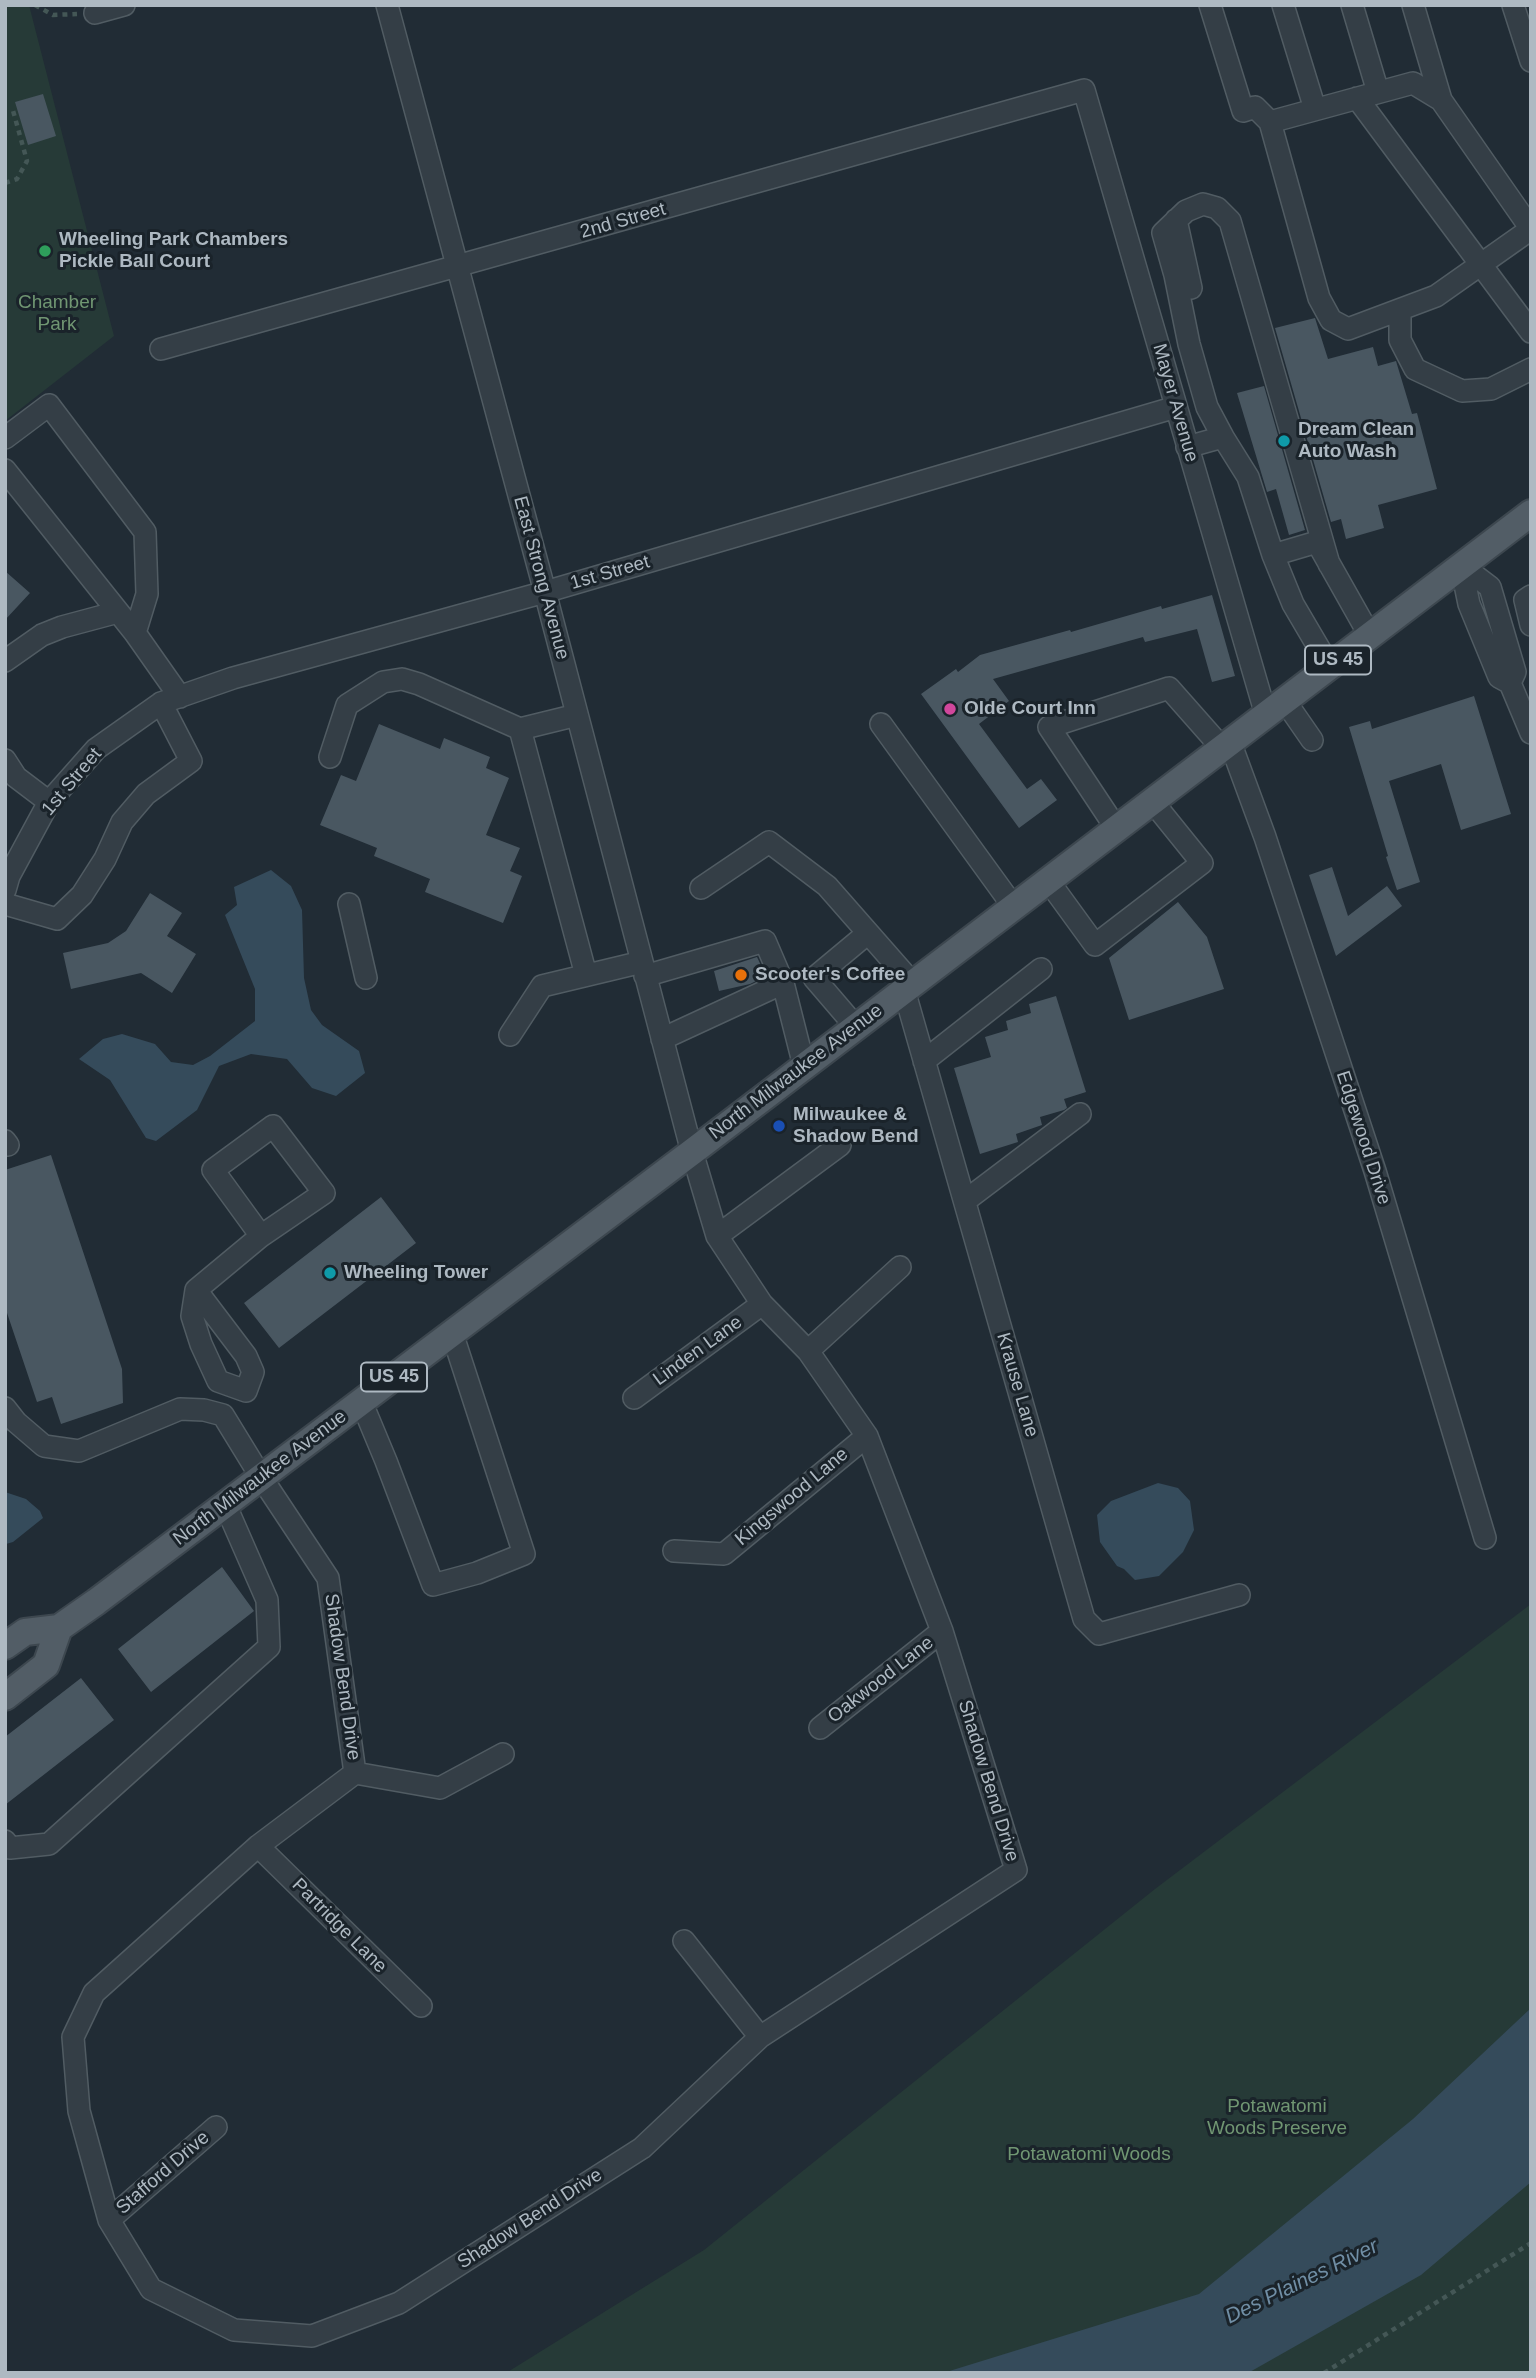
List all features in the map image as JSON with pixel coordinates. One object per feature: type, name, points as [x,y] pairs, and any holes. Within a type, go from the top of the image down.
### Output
[{"type":"main road","name":"North Milwaukee Avenue","points":[[5,1646],[25,1632],[59,1628],[692,1152],[1531,513]]},
{"type":"main road","points":[[5,1697],[46,1665],[59,1628]]},
{"type":"street","points":[[95,13],[124,5]]},
{"type":"street","name":"East Strong Avenue","points":[[387,5],[692,1152]]},
{"type":"street","points":[[1210,5],[1242,111],[1255,107],[1270,122],[1319,298],[1331,320],[1348,329],[1436,296],[1531,229],[1441,100],[1413,5]]},
{"type":"street","points":[[1283,5],[1315,109]]},
{"type":"street","points":[[1352,5],[1368,95],[1531,332]]},
{"type":"street","points":[[1513,5],[1531,61]]},
{"type":"street","points":[[1270,122],[1413,83],[1441,100]]},
{"type":"street","name":"2nd Street","points":[[161,349],[1084,90]]},
{"type":"street","name":"Mayer Avenue","points":[[1084,90],[1187,447],[1276,708],[1312,740]]},
{"type":"street","points":[[1329,564],[1230,221],[1217,208],[1203,204],[1186,211],[1163,233],[1196,369],[1208,407],[1248,477],[1273,555],[1293,604],[1330,667]]},
{"type":"street","points":[[1399,310],[1400,340],[1415,369],[1462,391],[1491,389],[1531,369]]},
{"type":"street","points":[[5,438],[49,405],[145,532],[147,594],[135,634]]},
{"type":"street","name":"1st Street","points":[[5,890],[10,865],[50,802],[96,749],[170,700],[233,678],[545,592],[1176,407]]},
{"type":"street","points":[[1187,447],[1223,437]]},
{"type":"street","points":[[5,470],[135,634],[170,700],[191,761],[146,794],[122,822],[105,859],[82,895],[57,919],[5,904]]},
{"type":"street","points":[[1273,555],[1317,542],[1370,636]]},
{"type":"street","points":[[1461,565],[1469,604],[1499,677],[1510,683],[1531,733]]},
{"type":"street","points":[[1531,596],[1525,600],[1531,625]]},
{"type":"street","points":[[5,662],[41,635],[118,612]]},
{"type":"street","points":[[1510,683],[1531,675]]},
{"type":"street","points":[[330,757],[347,705],[383,682],[402,679],[419,684],[520,729],[577,715]]},
{"type":"street","points":[[1116,828],[1049,727],[1169,688],[1226,745]]},
{"type":"street","points":[[881,724],[1013,906]]},
{"type":"street","points":[[520,729],[586,975]]},
{"type":"street","name":"Edgewood Drive","points":[[1226,745],[1265,837],[1375,1171],[1485,1538]]},
{"type":"street","points":[[5,760],[16,777],[50,802]]},
{"type":"street","points":[[1048,879],[1095,945],[1202,863],[1153,801]]},
{"type":"street","points":[[701,888],[769,842],[827,886],[868,933],[909,987]]},
{"type":"street","points":[[349,904],[366,978]]},
{"type":"street","points":[[856,1027],[814,978],[868,933]]},
{"type":"street","points":[[510,1035],[542,986],[586,975],[644,969],[765,941],[783,983],[804,1066]]},
{"type":"street","points":[[925,1061],[1041,969]]},
{"type":"street","points":[[662,1039],[783,983]]},
{"type":"street","name":"Krause Lane","points":[[909,987],[925,1061],[1084,1619],[1100,1634],[1239,1595]]},
{"type":"street","points":[[965,1201],[1080,1114]]},
{"type":"street","points":[[246,1391],[218,1381],[192,1316],[195,1290],[261,1236],[324,1193],[273,1126],[213,1170],[261,1236]]},
{"type":"street","points":[[717,1236],[840,1145]]},
{"type":"street","name":"Shadow Bend Drive","points":[[207,1410],[223,1415],[328,1577],[355,1773],[258,1846],[94,1993],[73,2036],[79,2111],[109,2220],[151,2289],[234,2330],[312,2336],[399,2304],[642,2148],[760,2037],[1016,1870],[942,1631],[867,1436],[808,1351],[762,1304],[717,1236],[692,1152]]},
{"type":"street","points":[[808,1351],[900,1267]]},
{"type":"street","points":[[195,1290],[246,1356],[253,1372],[246,1391]]},
{"type":"street","name":"Linden Lane","points":[[634,1398],[762,1304]]},
{"type":"street","points":[[361,1401],[433,1585],[477,1573],[524,1554],[452,1333]]},
{"type":"street","points":[[5,1408],[16,1422],[44,1446],[79,1451],[180,1409],[207,1410],[216,1398],[246,1391]]},
{"type":"street","name":"Kingswood Lane","points":[[674,1551],[724,1554],[867,1436]]},
{"type":"street","points":[[5,1841],[10,1848],[49,1844],[269,1647],[267,1600],[225,1504]]},
{"type":"street","name":"Oakwood Lane","points":[[820,1728],[942,1631]]},
{"type":"street","points":[[355,1773],[440,1788],[503,1754]]},
{"type":"street","name":"Partridge Lane","points":[[258,1846],[421,2006]]},
{"type":"street","points":[[684,1941],[760,2037]]},
{"type":"street","name":"Stafford Drive","points":[[109,2220],[216,2127]]},
{"type":"path","points":[[35,5],[53,15],[95,13]]},
{"type":"path","points":[[5,183],[17,179],[27,161],[12,107]]},
{"type":"path","points":[[1324,2373],[1531,2244]]},
{"type":"green space","name":"Chamber Park","points":[[5,5],[29,5],[114,336],[5,421]]},
{"type":"green space","name":"Potawatomi Woods Preserve","points":[[1531,1604],[1531,2373],[506,2373],[704,2250],[1155,1889]]},
{"type":"water","points":[[271,870],[291,886],[302,910],[304,978],[311,1010],[322,1025],[359,1051],[365,1073],[336,1096],[312,1088],[287,1059],[251,1054],[219,1066],[197,1110],[156,1141],[146,1138],[110,1080],[79,1059],[103,1039],[122,1034],[155,1044],[171,1062],[193,1065],[210,1056],[255,1021],[255,989],[225,915],[237,905],[234,887]]},
{"type":"water","points":[[1158,1483],[1178,1488],[1190,1501],[1194,1530],[1183,1552],[1159,1576],[1135,1580],[1117,1566],[1100,1542],[1097,1515],[1111,1501]]},
{"type":"water","points":[[5,1492],[26,1499],[40,1511],[43,1518],[13,1542],[6,1544]]},
{"type":"water","name":"Des Plaines River","points":[[1531,2008],[1531,2182],[1421,2275],[1248,2373],[943,2373],[1199,2294],[1413,2119]]},
{"type":"building","points":[[43,94],[56,136],[28,145],[15,102]]},
{"type":"building","points":[[1315,318],[1328,359],[1373,347],[1378,366],[1396,361],[1412,414],[1417,413],[1437,489],[1378,505],[1384,528],[1346,539],[1341,519],[1331,522],[1275,328]]},
{"type":"building","points":[[1264,386],[1305,530],[1289,535],[1276,489],[1267,492],[1237,393]]},
{"type":"building","points":[[5,571],[30,593],[5,620]]},
{"type":"building","name":"Olde Court Inn","points":[[1212,595],[1235,676],[1212,682],[1197,629],[1145,642],[1143,637],[993,679],[1009,701],[979,724],[1027,789],[1041,779],[1057,800],[1019,828],[921,694],[980,655],[1161,606],[1162,609]]},
{"type":"building","points":[[1474,696],[1511,814],[1461,830],[1441,764],[1389,781],[1420,882],[1397,890],[1349,727],[1370,721],[1372,729]]},
{"type":"building","points":[[379,724],[440,749],[444,738],[490,757],[486,768],[509,778],[486,835],[520,848],[510,871],[522,876],[503,923],[425,892],[430,879],[374,856],[377,848],[320,825],[341,775],[356,781]]},
{"type":"building","points":[[1332,867],[1348,916],[1387,886],[1402,906],[1336,956],[1309,875]]},
{"type":"building","points":[[150,893],[182,913],[167,936],[196,954],[172,993],[141,973],[71,989],[63,953],[108,943],[126,931]]},
{"type":"building","points":[[1178,902],[1207,937],[1224,989],[1129,1020],[1109,958]]},
{"type":"building","name":"Scooter's Coffee","points":[[757,957],[766,976],[750,984],[719,991],[714,971]]},
{"type":"building","points":[[1056,996],[1086,1092],[1064,1099],[1067,1108],[1064,1110],[1040,1117],[1042,1125],[1016,1134],[1018,1142],[980,1154],[954,1068],[991,1057],[985,1037],[1008,1030],[1006,1021],[1031,1013],[1029,1004]]},
{"type":"building","points":[[51,1155],[122,1369],[123,1403],[61,1424],[52,1397],[37,1402],[5,1307],[5,1170]]},
{"type":"building","name":"Wheeling Tower","points":[[381,1197],[416,1243],[279,1348],[244,1303]]},
{"type":"building","points":[[222,1567],[254,1611],[151,1692],[118,1649]]},
{"type":"building","points":[[81,1678],[114,1720],[5,1805],[5,1737]]},
{"type":"place","name":"Wheeling Park Chambers Pickle Ball Court","points":[[45,251]]},
{"type":"place","name":"Dream Clean Auto Wash","points":[[1284,441]]},
{"type":"place","name":"Olde Court Inn","points":[[950,709]]},
{"type":"place","name":"Scooter's Coffee","points":[[741,975]]},
{"type":"place","name":"Milwaukee & Shadow Bend","points":[[779,1126]]},
{"type":"place","name":"Wheeling Tower","points":[[330,1273]]},
{"type":"park label","name":"Potawatomi Woods","points":[[1089,2155]]}]
